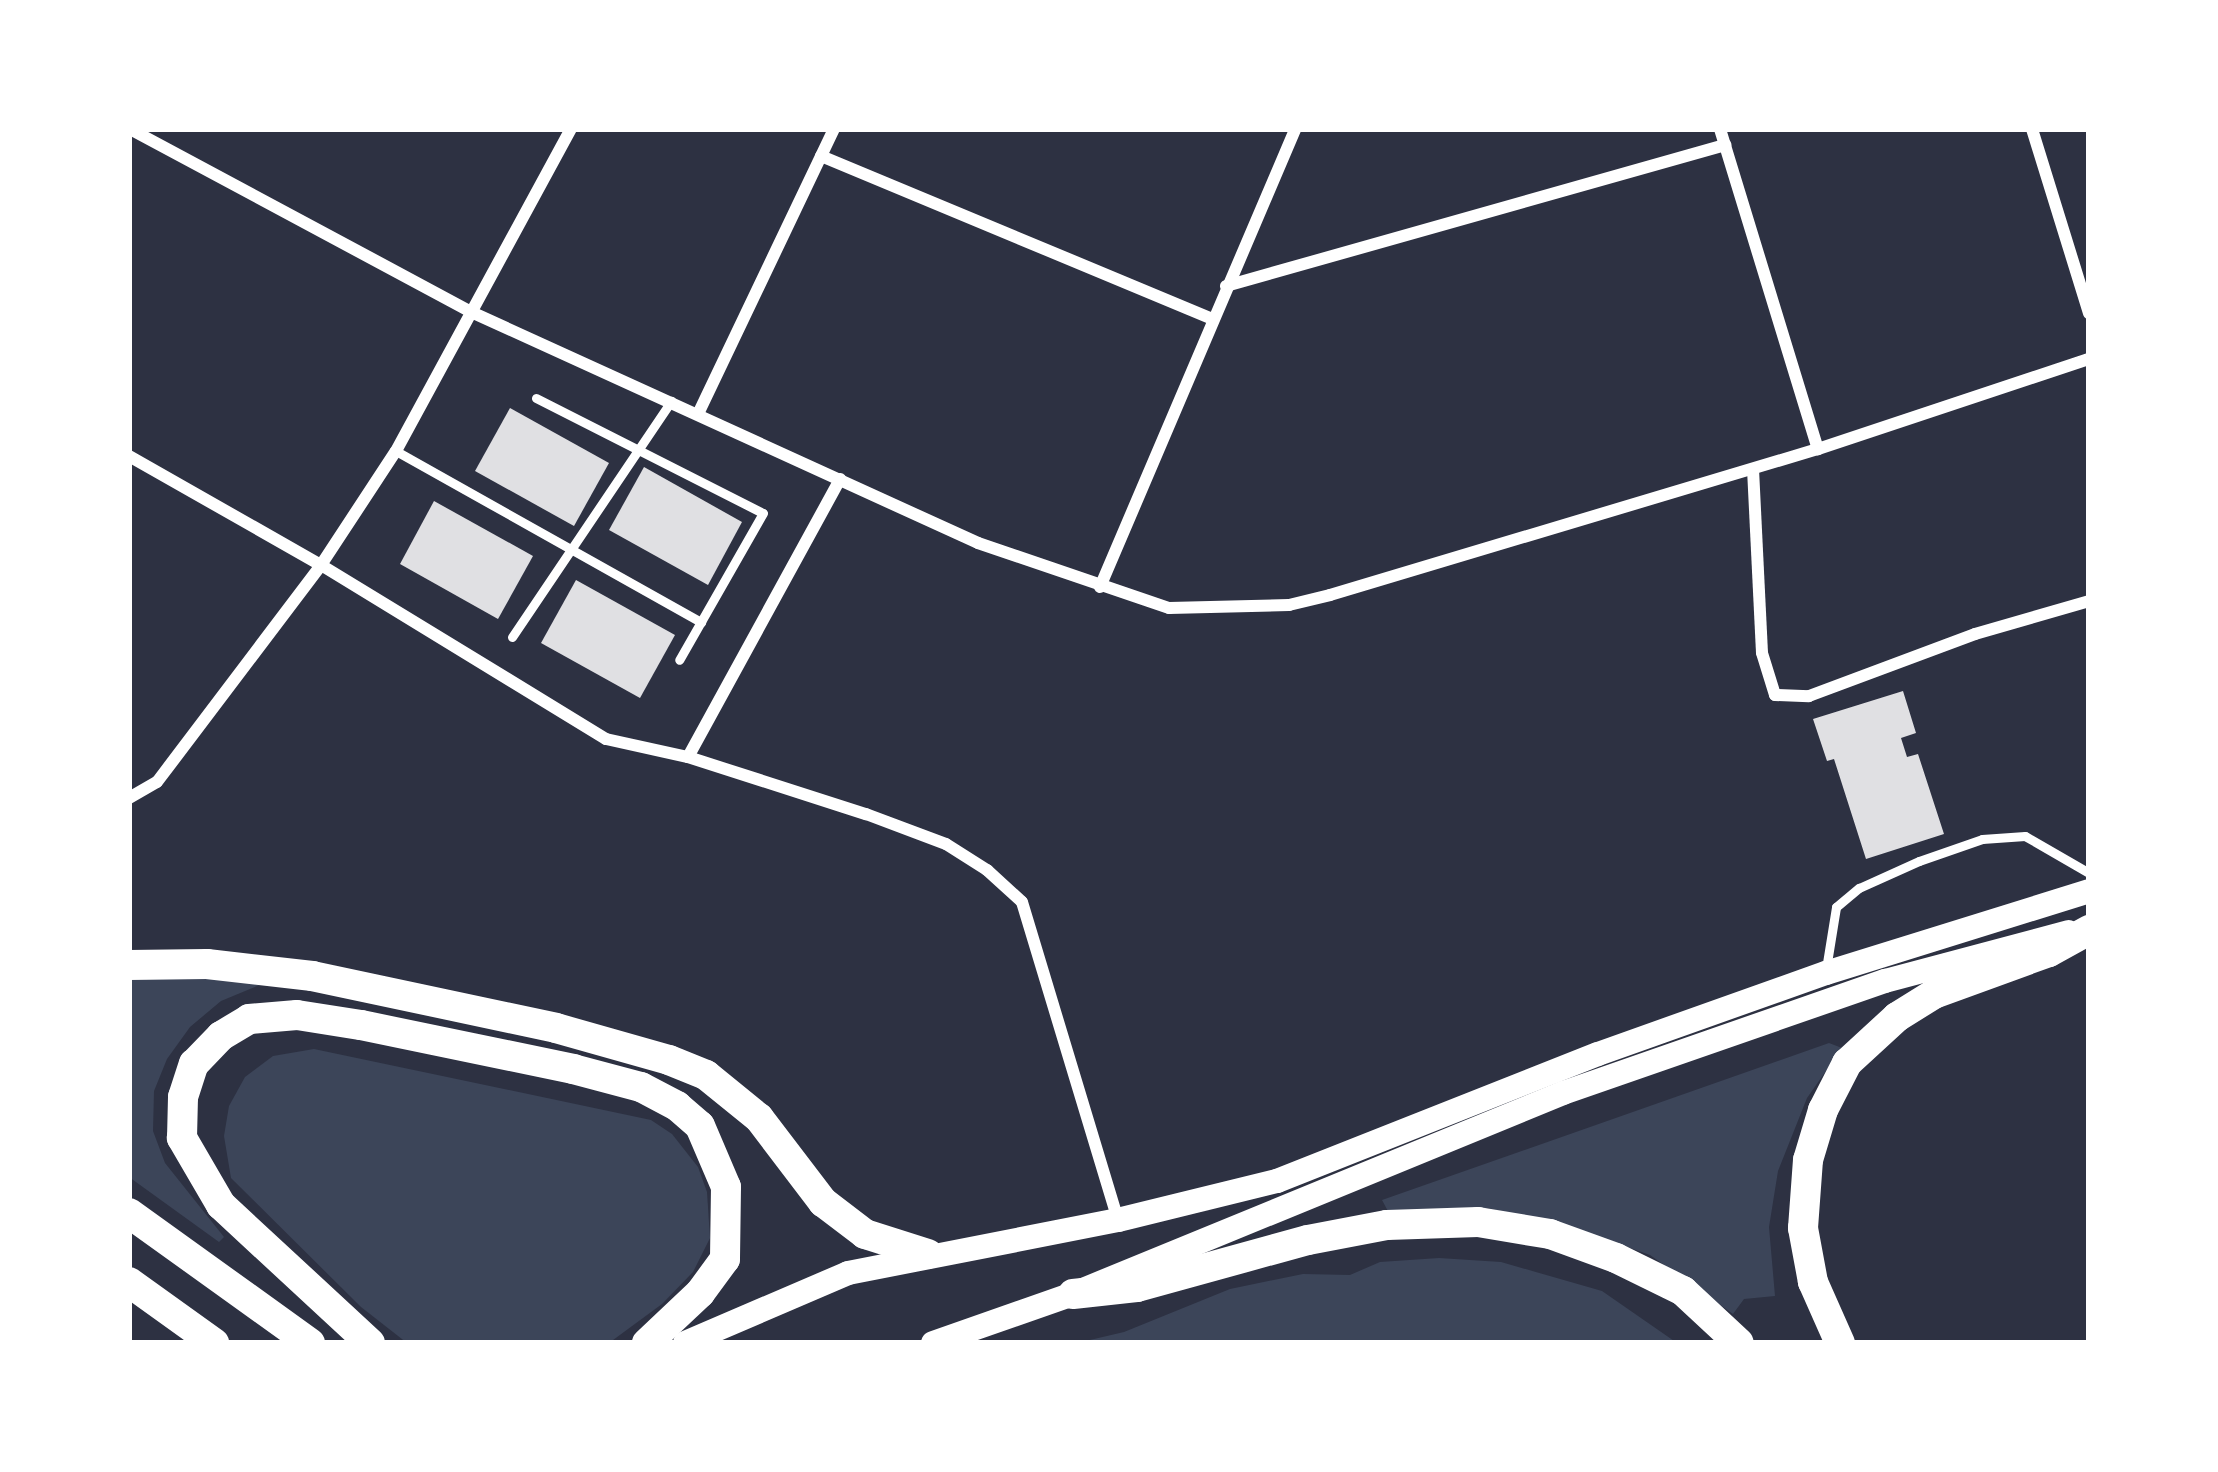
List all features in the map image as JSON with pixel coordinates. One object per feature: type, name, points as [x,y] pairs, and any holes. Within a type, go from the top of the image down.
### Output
[{"type":"highway","points":[[1840,1343],[1813,1282],[1803,1228],[1808,1160],[1823,1111],[1847,1063],[1897,1017],[1934,994],[2049,952],[2089,928]]},
{"type":"highway","points":[[129,965],[207,964],[312,976],[556,1028],[669,1060],[706,1076],[759,1118],[823,1202],[865,1234],[928,1254]]},
{"type":"highway","points":[[370,1343],[221,1205],[182,1138],[184,1096],[194,1064],[221,1036],[249,1019],[297,1015],[361,1025],[573,1069],[641,1087],[677,1106],[700,1126],[726,1187],[725,1259],[700,1293],[647,1343]]},
{"type":"highway","points":[[129,1213],[310,1343]]},
{"type":"highway","points":[[1072,1294],[1137,1287],[1309,1240],[1387,1225],[1478,1222],[1550,1234],[1616,1258],[1683,1291],[1739,1343]]},
{"type":"highway","points":[[129,1282],[214,1343]]},
{"type":"highway","points":[[129,1308],[191,1343]]},
{"type":"main road","points":[[685,1343],[848,1274],[928,1254],[1118,1220],[1340,1160],[1598,1054],[1826,973],[2089,891]]},
{"type":"main road","points":[[933,1343],[1072,1294],[1564,1093],[1885,981],[2089,928]]},
{"type":"street","points":[[130,129],[469,311],[978,543],[1169,608],[1289,605],[1753,469],[2089,359]]},
{"type":"street","points":[[129,798],[157,782],[321,565],[396,451],[571,129]]},
{"type":"street","points":[[698,414],[834,129]]},
{"type":"street","points":[[1100,587],[1294,129]]},
{"type":"street","points":[[1720,129],[1818,449]]},
{"type":"street","points":[[2032,129],[2089,313]]},
{"type":"street","points":[[1226,286],[1725,145]]},
{"type":"street","points":[[821,156],[1212,320]]},
{"type":"street","points":[[129,456],[321,565],[606,739],[688,757],[946,844],[1022,902],[1118,1220]]},
{"type":"street","points":[[1753,469],[1762,653],[1775,695],[1809,696],[1975,634],[2089,601]]},
{"type":"street","points":[[688,757],[840,479]]},
{"type":"lane","points":[[536,398],[763,513],[679,660]]},
{"type":"lane","points":[[512,638],[671,400]]},
{"type":"lane","points":[[396,451],[701,622]]},
{"type":"lane","points":[[1826,973],[1824,956],[1836,907],[1859,888],[1918,862],[1982,839],[2025,836],[2089,873]]},
{"type":"shaded area","points":[[129,980],[269,981],[221,1001],[190,1027],[167,1059],[154,1091],[153,1131],[165,1163],[224,1237],[219,1242],[129,1177]]},
{"type":"shaded area","points":[[1829,1043],[1842,1048],[1807,1098],[1778,1171],[1769,1227],[1775,1296],[1744,1299],[1733,1314],[1650,1255],[1579,1230],[1488,1208],[1390,1215],[1382,1200]]},
{"type":"shaded area","points":[[314,1049],[651,1120],[672,1134],[698,1167],[707,1192],[710,1238],[693,1272],[662,1304],[609,1343],[407,1343],[361,1307],[231,1178],[224,1136],[229,1106],[245,1077],[273,1056]]},
{"type":"shaded area","points":[[1439,1258],[1501,1262],[1602,1291],[1677,1343],[1077,1343],[1124,1332],[1230,1289],[1303,1274],[1350,1275],[1380,1262]]},
{"type":"building","points":[[510,408],[609,463],[574,526],[475,471]]},
{"type":"building","points":[[644,467],[742,522],[708,585],[609,530]]},
{"type":"building","points":[[434,501],[533,556],[498,619],[400,564]]},
{"type":"building","points":[[576,580],[675,635],[640,698],[541,643]]},
{"type":"building","points":[[1903,691],[1916,733],[1901,738],[1907,757],[1918,754],[1944,834],[1866,859],[1834,759],[1827,761],[1813,719]]}]
